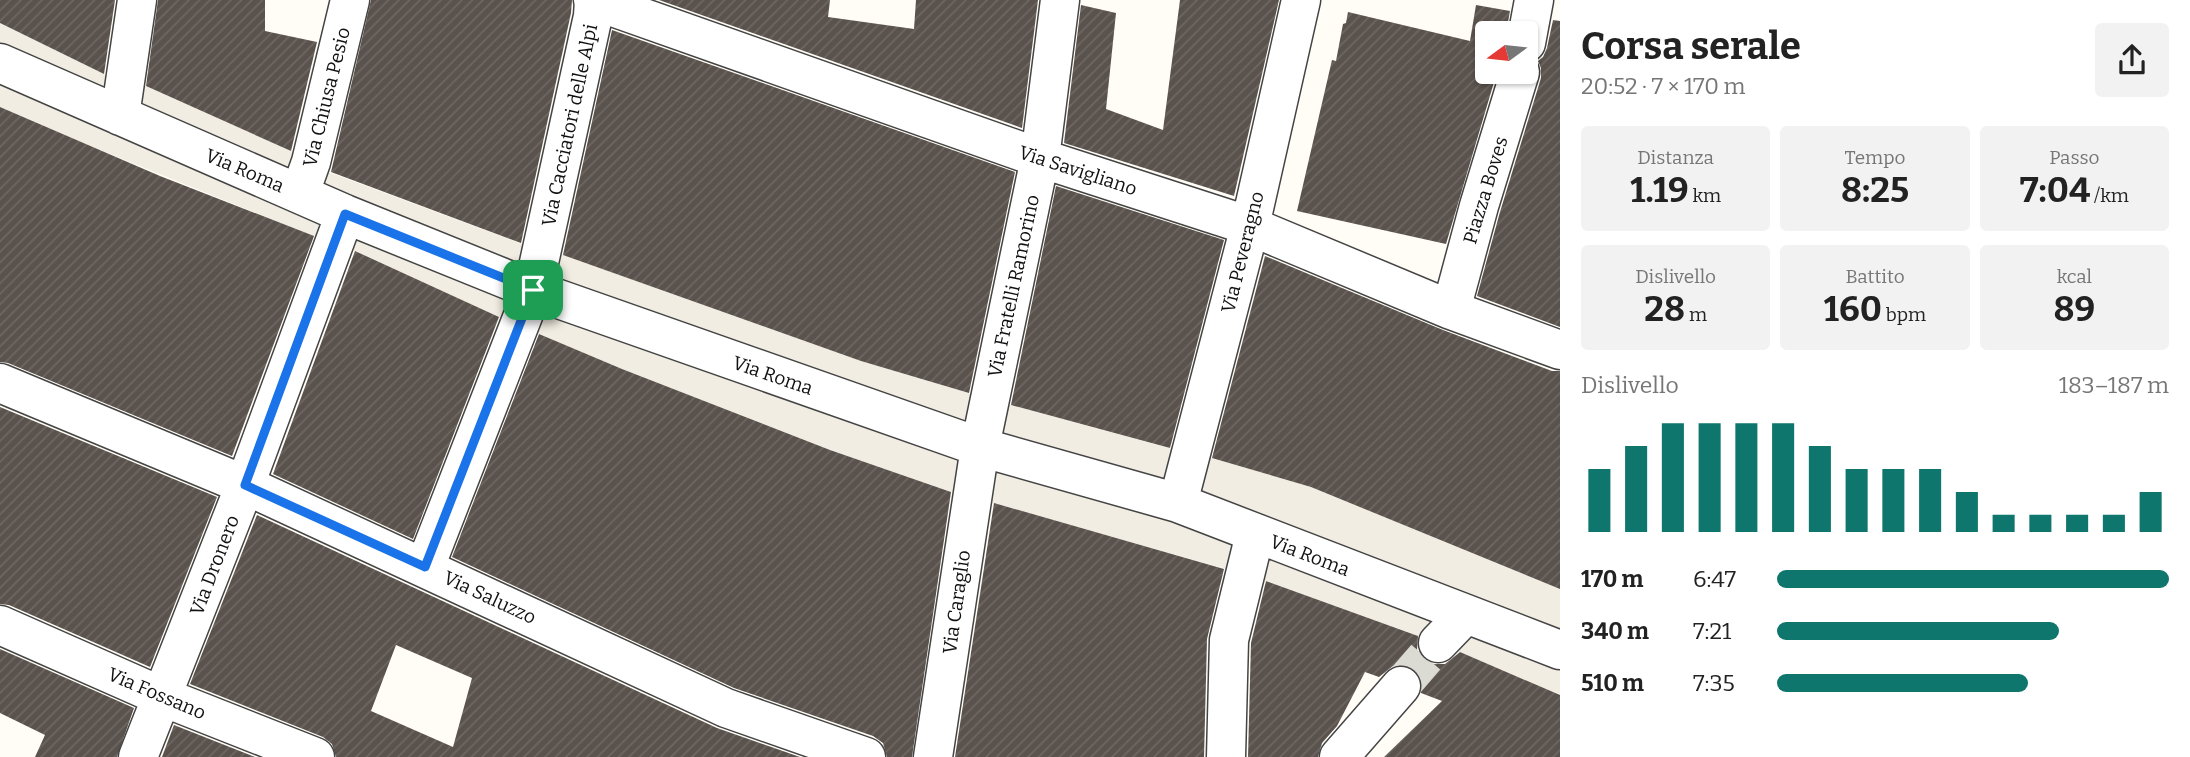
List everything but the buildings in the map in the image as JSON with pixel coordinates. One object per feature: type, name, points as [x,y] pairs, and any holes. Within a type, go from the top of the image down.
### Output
[{"type":"street","points":[[120,117],[137,0]]},
{"type":"street","name":"Via Chiusa Pesio","points":[[300,193],[312,162],[350,0]]},
{"type":"street","name":"Via Savigliano","points":[[594,0],[1040,158],[1250,226],[1451,310],[1560,350]]},
{"type":"street","name":"Via Cacciatori delle Alpi","points":[[425,567],[533,290],[593,16],[594,0]]},
{"type":"street","name":"Via Fratelli Ramorino","points":[[979,447],[1040,158],[1060,0]]},
{"type":"street","name":"Via Peveragno","points":[[1178,503],[1250,226],[1301,0]]},
{"type":"street","points":[[1530,21],[1534,0]]},
{"type":"street","name":"Via Roma","points":[[0,63],[345,214],[533,290],[979,447],[1178,503],[1560,650]]},
{"type":"street","name":"Piazza Boves","points":[[1451,310],[1516,84]]},
{"type":"street","name":"Via Dronero","points":[[138,757],[245,485],[345,214]]},
{"type":"street","name":"Via Saluzzo","points":[[0,383],[245,485],[726,708],[866,757]]},
{"type":"street","name":"Via Caraglio","points":[[933,757],[979,447]]},
{"type":"street","points":[[1226,757],[1230,640],[1255,534]]},
{"type":"street","points":[[1438,643],[1465,615]]},
{"type":"street","name":"Via Fossano","points":[[0,625],[163,697],[315,757]]},
{"type":"street","points":[[1339,757],[1401,686]]},
{"type":"shaded area","points":[[0,23],[108,76],[143,85],[294,152],[323,170],[533,248],[555,252],[861,361],[1311,487],[1560,589],[1560,695],[1446,646],[1255,577],[955,493],[830,450],[622,369],[519,326],[346,247],[83,143],[0,107]]},
{"type":"tunnel","points":[[1401,686],[1438,643]]},
{"type":"route","points":[[345,214],[533,290],[425,567],[245,485],[345,214]]}]
